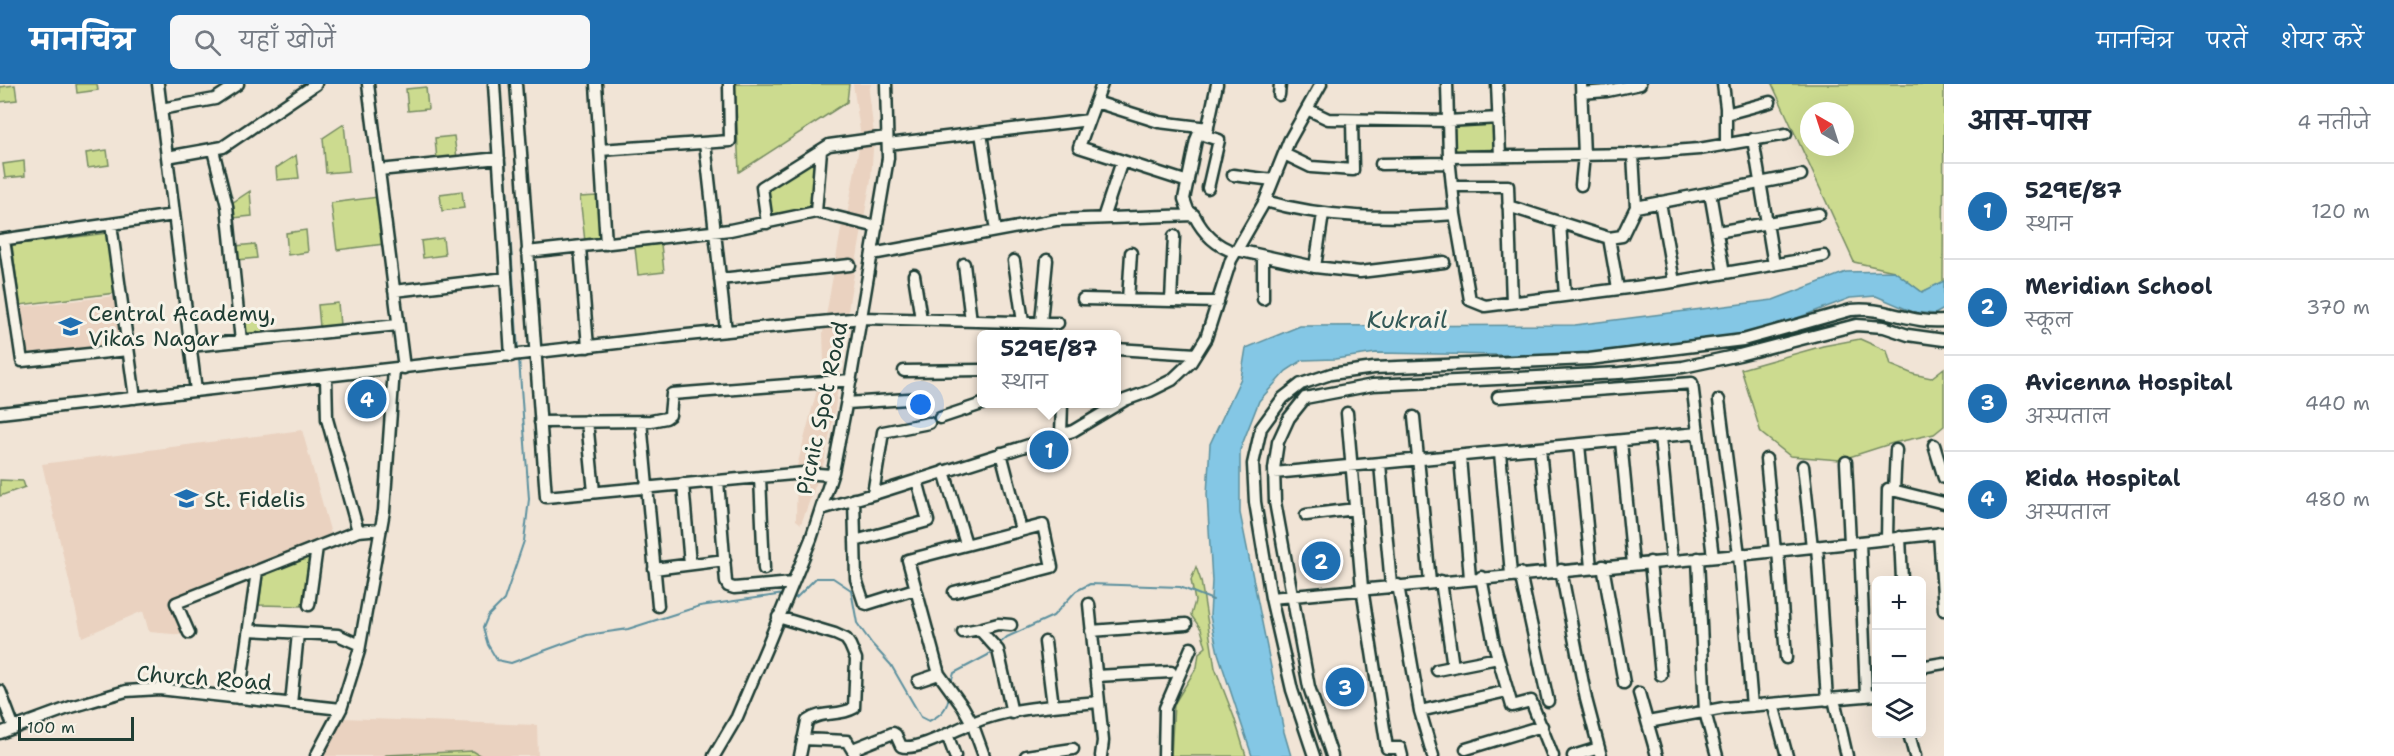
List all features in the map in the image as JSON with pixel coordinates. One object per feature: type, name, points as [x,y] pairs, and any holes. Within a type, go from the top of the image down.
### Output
[{"type":"street","points":[[158,84],[196,392]]},
{"type":"street","points":[[161,109],[215,99],[222,89],[238,84]]},
{"type":"street","points":[[316,756],[340,709],[360,645],[381,529],[399,369],[398,325],[368,84]]},
{"type":"street","points":[[494,84],[506,278],[516,355]]},
{"type":"street","points":[[516,84],[546,496],[804,473],[831,475]]},
{"type":"street","points":[[596,84],[606,244]]},
{"type":"street","points":[[600,150],[730,141],[729,84]]},
{"type":"street","name":"Picnic Spot Road","points":[[714,756],[737,717],[785,602],[831,475],[847,403],[888,158],[886,84]]},
{"type":"street","points":[[1102,84],[1079,147],[1188,182]]},
{"type":"street","points":[[1208,188],[1219,140],[1206,136],[1216,84]]},
{"type":"street","points":[[1121,403],[1172,380],[1191,362],[1206,338],[1236,251],[1265,201],[1284,154],[1321,84]]},
{"type":"street","points":[[1447,84],[1449,160],[1455,214],[1470,300],[1485,306],[1674,282],[1824,256]]},
{"type":"street","points":[[1497,84],[1500,156]]},
{"type":"street","points":[[1581,185],[1584,155],[1581,89],[1607,91],[1637,84]]},
{"type":"street","points":[[1722,84],[1726,114],[1726,144]]},
{"type":"street","points":[[167,157],[223,147],[313,85]]},
{"type":"street","points":[[1096,102],[1159,122],[1207,131]]},
{"type":"street","points":[[1726,114],[1770,102]]},
{"type":"street","points":[[1307,109],[1328,119],[1448,121],[1499,118]]},
{"type":"street","points":[[766,223],[762,187],[830,145],[981,133],[1089,120]]},
{"type":"street","points":[[1284,154],[1311,167],[1353,170],[1352,120]]},
{"type":"street","points":[[1207,131],[1199,133],[1196,140],[1184,199],[1188,210],[1194,215],[1202,231],[1223,249],[1315,267],[1360,272],[1444,262]]},
{"type":"street","points":[[981,133],[996,231]]},
{"type":"street","points":[[1381,164],[1500,156],[1633,154],[1699,149],[1786,134]]},
{"type":"street","points":[[1753,139],[1774,265]]},
{"type":"street","points":[[705,143],[726,331]]},
{"type":"street","points":[[213,150],[227,206],[241,341]]},
{"type":"street","points":[[816,212],[821,150]]},
{"type":"street","points":[[1508,206],[1610,238],[1622,236],[1636,207],[1633,154]]},
{"type":"street","points":[[379,170],[498,158]]},
{"type":"street","points":[[1103,218],[1122,161]]},
{"type":"street","points":[[1233,175],[1273,180]]},
{"type":"street","points":[[1636,207],[1801,175]]},
{"type":"street","points":[[1452,186],[1508,186],[1512,302]]},
{"type":"street","points":[[1710,192],[1724,273]]},
{"type":"street","points":[[1265,201],[1299,211],[1351,216],[1455,214]]},
{"type":"street","points":[[1660,202],[1674,282]]},
{"type":"street","points":[[527,252],[715,232],[816,212],[877,227]]},
{"type":"street","points":[[1315,267],[1323,213]]},
{"type":"street","points":[[1717,232],[1819,214]]},
{"type":"street","points":[[128,350],[22,361],[2,240],[174,215]]},
{"type":"street","points":[[872,254],[1056,220],[1194,215]]},
{"type":"street","points":[[1560,222],[1565,296]]},
{"type":"street","points":[[111,224],[135,398]]},
{"type":"street","points":[[1171,301],[1174,236]]},
{"type":"street","points":[[1610,238],[1618,289]]},
{"type":"street","points":[[580,247],[588,346]]},
{"type":"street","points":[[1128,300],[1131,253]]},
{"type":"street","points":[[1263,256],[1263,299]]},
{"type":"street","points":[[1041,322],[1047,260]]},
{"type":"street","points":[[1014,261],[1023,322]]},
{"type":"street","points":[[964,264],[971,321]]},
{"type":"street","points":[[720,279],[850,265]]},
{"type":"street","points":[[914,274],[921,319]]},
{"type":"street","points":[[394,291],[506,278]]},
{"type":"street","points":[[1083,299],[1218,302]]},
{"type":"street","points":[[1314,756],[1292,690],[1271,598],[1255,502],[1253,464],[1261,429],[1283,398],[1301,384],[1331,374],[1374,368],[1589,359],[1743,340],[1851,310],[1868,308],[1914,320],[1944,321]]},
{"type":"street","points":[[0,413],[588,346],[861,318],[1058,323]]},
{"type":"street","points":[[190,346],[398,325]]},
{"type":"street","points":[[1332,756],[1309,687],[1275,502],[1274,473],[1278,442],[1289,418],[1305,398],[1372,385],[1619,373],[1683,367],[1757,351],[1856,325],[1884,327],[1908,335],[1944,340]]},
{"type":"street","points":[[1121,349],[1196,354]]},
{"type":"street","points":[[904,371],[977,370]]},
{"type":"street","points":[[326,377],[327,419],[358,531]]},
{"type":"street","points":[[540,422],[641,421],[666,418],[670,415],[672,394],[851,380]]},
{"type":"street","points":[[1498,397],[1692,383],[1713,557]]},
{"type":"street","points":[[847,403],[923,398]]},
{"type":"street","points":[[1719,400],[1739,555],[1752,706]]},
{"type":"street","points":[[940,418],[977,406]]},
{"type":"street","points":[[1061,434],[1062,408]]},
{"type":"street","points":[[820,509],[1061,434],[1091,422],[1113,408]]},
{"type":"street","points":[[1347,413],[1362,588],[1387,748],[1400,748],[1402,756]]},
{"type":"street","points":[[1414,417],[1436,581],[1453,667]]},
{"type":"street","points":[[641,421],[658,606]]},
{"type":"street","points":[[587,422],[594,492]]},
{"type":"street","points":[[873,494],[883,432],[929,423]]},
{"type":"street","points":[[1274,473],[1698,433]]},
{"type":"street","points":[[1660,437],[1672,560]]},
{"type":"street","points":[[1620,441],[1633,564]]},
{"type":"street","points":[[1579,445],[1591,567]]},
{"type":"street","points":[[1934,445],[1944,478]]},
{"type":"street","points":[[1540,449],[1556,570],[1600,752],[1573,756]]},
{"type":"street","points":[[1894,491],[1896,450]]},
{"type":"street","points":[[1001,453],[1021,530]]},
{"type":"street","points":[[1500,453],[1515,574],[1548,700]]},
{"type":"street","points":[[1460,457],[1476,577],[1507,691],[1512,706],[1531,701],[1553,756]]},
{"type":"street","points":[[1766,459],[1785,658]]},
{"type":"street","points":[[1648,722],[1752,706],[1871,696],[1846,462]]},
{"type":"street","points":[[1380,464],[1395,585],[1420,711],[1433,756]]},
{"type":"street","points":[[1803,466],[1831,699],[1847,756]]},
{"type":"street","points":[[944,471],[966,544]]},
{"type":"street","points":[[760,477],[764,569]]},
{"type":"street","points":[[855,541],[928,521],[917,480]]},
{"type":"street","points":[[718,481],[726,582],[731,588],[791,586]]},
{"type":"street","points":[[683,484],[690,564]]},
{"type":"street","points":[[1887,539],[1887,489],[1944,504]]},
{"type":"street","points":[[854,500],[856,579],[865,604],[915,589]]},
{"type":"street","points":[[1306,515],[1355,509]]},
{"type":"street","points":[[954,592],[1052,567],[1043,525],[909,558],[908,562],[939,674],[952,690],[972,723],[984,756]]},
{"type":"street","points":[[189,633],[176,603],[358,531],[381,529]]},
{"type":"street","points":[[1271,598],[1476,577],[1739,555],[1942,533],[1944,610]]},
{"type":"street","points":[[1900,537],[1902,576]]},
{"type":"street","points":[[309,605],[317,548]]},
{"type":"street","points":[[1698,558],[1705,712],[1717,756]]},
{"type":"street","points":[[654,569],[725,560]]},
{"type":"street","points":[[1650,562],[1661,675]]},
{"type":"street","points":[[1603,566],[1624,683]]},
{"type":"street","points":[[239,698],[257,571]]},
{"type":"street","points":[[1089,604],[1103,741],[1101,756]]},
{"type":"street","points":[[778,618],[846,639],[856,659],[854,708],[839,714],[820,714],[807,721],[800,756]]},
{"type":"street","points":[[963,632],[998,624],[1011,625]]},
{"type":"street","points":[[1091,632],[1186,624]]},
{"type":"street","points":[[979,629],[998,650],[1012,713]]},
{"type":"street","points":[[249,630],[338,635],[360,645]]},
{"type":"street","points":[[291,704],[298,633]]},
{"type":"street","points":[[1045,642],[1053,706]]},
{"type":"street","points":[[1164,756],[1165,708],[1191,648]]},
{"type":"street","points":[[1437,670],[1498,658]]},
{"type":"street","points":[[1926,666],[1944,663]]},
{"type":"street","points":[[1096,676],[1171,672]]},
{"type":"street","points":[[918,681],[939,674]]},
{"type":"street","name":"Church Road","points":[[0,733],[71,707],[126,691],[159,689],[340,709]]},
{"type":"street","points":[[0,691],[14,728]]},
{"type":"street","points":[[1420,711],[1507,691]]},
{"type":"street","points":[[1639,693],[1657,756]]},
{"type":"street","points":[[803,739],[847,741],[854,752],[893,733],[902,747],[922,744],[995,715],[1099,702]]},
{"type":"street","points":[[1773,704],[1787,756]]},
{"type":"street","points":[[1466,749],[1542,726]]},
{"type":"street","points":[[947,734],[956,756]]},
{"type":"street","points":[[1910,738],[1915,756]]},
{"type":"street","points":[[922,744],[926,756]]},
{"type":"street","points":[[1026,756],[1073,749]]},
{"type":"shaded area","points":[[853,84],[871,84],[869,91],[874,135],[871,179],[850,297],[835,409],[824,462],[801,524],[796,520],[797,466],[824,363],[823,333],[842,224],[847,215],[861,137]]},
{"type":"shaded area","name":"Central Academy, Vikas Nagar","points":[[115,296],[121,345],[25,357],[20,307]]},
{"type":"shaded area","name":"St. Fidelis","points":[[302,430],[331,534],[171,600],[184,635],[149,632],[143,611],[82,637],[42,464]]},
{"type":"shaded area","points":[[1350,670],[1358,703],[1343,705],[1330,672]]},
{"type":"shaded area","points":[[342,718],[537,725],[538,756],[321,756]]},
{"type":"green space","points":[[76,84],[97,84],[98,90],[77,93]]},
{"type":"green space","points":[[735,84],[849,84],[847,102],[739,172]]},
{"type":"green space","points":[[1772,84],[1944,84],[1943,283],[1922,292],[1894,271],[1854,262],[1805,156],[1854,156],[1854,102],[1800,102],[1800,145]]},
{"type":"green space","points":[[15,85],[17,100],[0,102],[0,87]]},
{"type":"green space","points":[[426,87],[428,109],[408,111],[406,89]]},
{"type":"green space","points":[[1494,123],[1495,153],[1454,154],[1453,124]]},
{"type":"green space","points":[[344,124],[349,171],[326,173],[323,138]]},
{"type":"green space","points":[[454,136],[457,158],[437,160],[435,138]]},
{"type":"green space","points":[[107,150],[109,165],[88,168],[86,153]]},
{"type":"green space","points":[[296,155],[299,178],[277,180],[276,168]]},
{"type":"green space","points":[[24,161],[25,176],[5,178],[3,164]]},
{"type":"green space","points":[[815,161],[812,207],[771,217],[767,188]]},
{"type":"green space","points":[[250,191],[252,216],[233,218],[232,203]]},
{"type":"green space","points":[[462,191],[464,208],[442,211],[440,194]]},
{"type":"green space","points":[[597,196],[601,240],[585,242],[580,197]]},
{"type":"green space","points":[[378,197],[384,244],[337,250],[331,203]]},
{"type":"green space","points":[[306,230],[308,252],[288,255],[286,233]]},
{"type":"green space","points":[[108,233],[115,293],[20,305],[12,245]]},
{"type":"green space","points":[[443,238],[445,255],[423,258],[421,241]]},
{"type":"green space","points":[[255,244],[257,258],[237,260],[235,246]]},
{"type":"green space","points":[[661,244],[664,272],[638,275],[635,247]]},
{"type":"green space","points":[[338,303],[340,325],[320,327],[318,305]]},
{"type":"green space","points":[[261,312],[264,334],[244,336],[241,314]]},
{"type":"green space","points":[[1860,339],[1887,351],[1891,365],[1913,374],[1931,378],[1944,368],[1944,426],[1934,434],[1893,443],[1840,460],[1790,456],[1761,433],[1741,369],[1823,346]]},
{"type":"green space","points":[[0,480],[23,481],[25,487],[0,496]]},
{"type":"green space","points":[[311,554],[302,606],[259,605],[263,573]]},
{"type":"green space","points":[[1196,567],[1201,581],[1215,668],[1246,756],[1171,756],[1174,704],[1197,667],[1199,653],[1206,647],[1201,629],[1191,615],[1195,601],[1191,580]]},
{"type":"green space","points":[[473,751],[481,756],[385,756],[386,755]]},
{"type":"water","points":[[1894,271],[1922,292],[1944,281],[1944,309],[1935,314],[1913,312],[1876,296],[1850,298],[1752,332],[1668,345],[1570,356],[1376,353],[1335,359],[1303,360],[1286,371],[1259,401],[1240,450],[1240,513],[1284,732],[1291,756],[1252,756],[1218,653],[1210,616],[1212,581],[1207,494],[1210,444],[1241,378],[1246,348],[1300,326],[1575,325],[1773,300],[1846,272]]},
{"type":"waterway","points":[[500,84],[518,351]]},
{"type":"waterway","points":[[519,359],[529,499],[524,541],[504,600],[488,616],[483,628],[488,645],[497,660],[511,663],[587,635],[628,629],[700,606],[784,594]]},
{"type":"waterway","points":[[792,596],[796,598],[816,578],[833,578],[851,590],[857,623],[891,665],[921,717],[929,721],[940,714],[947,704],[949,694]]},
{"type":"waterway","points":[[998,645],[1007,637],[1053,616],[1076,591],[1090,584],[1180,587],[1213,600]]},
{"type":"waterway","points":[[951,683],[954,673],[988,655],[994,649]]},
{"type":"place","name":"Central Academy, Vikas Nagar","points":[[70,326]]},
{"type":"place","name":"Rida Hospital","points":[[367,399]]},
{"type":"place","name":"529E/87","points":[[1049,450]]},
{"type":"place","name":"St. Fidelis","points":[[186,499]]},
{"type":"place","name":"Meridian School","points":[[1321,561]]},
{"type":"place","name":"Avicenna Hospital","points":[[1345,687]]},
{"type":"water label","name":"Kukrail","points":[[1407,320]]}]
